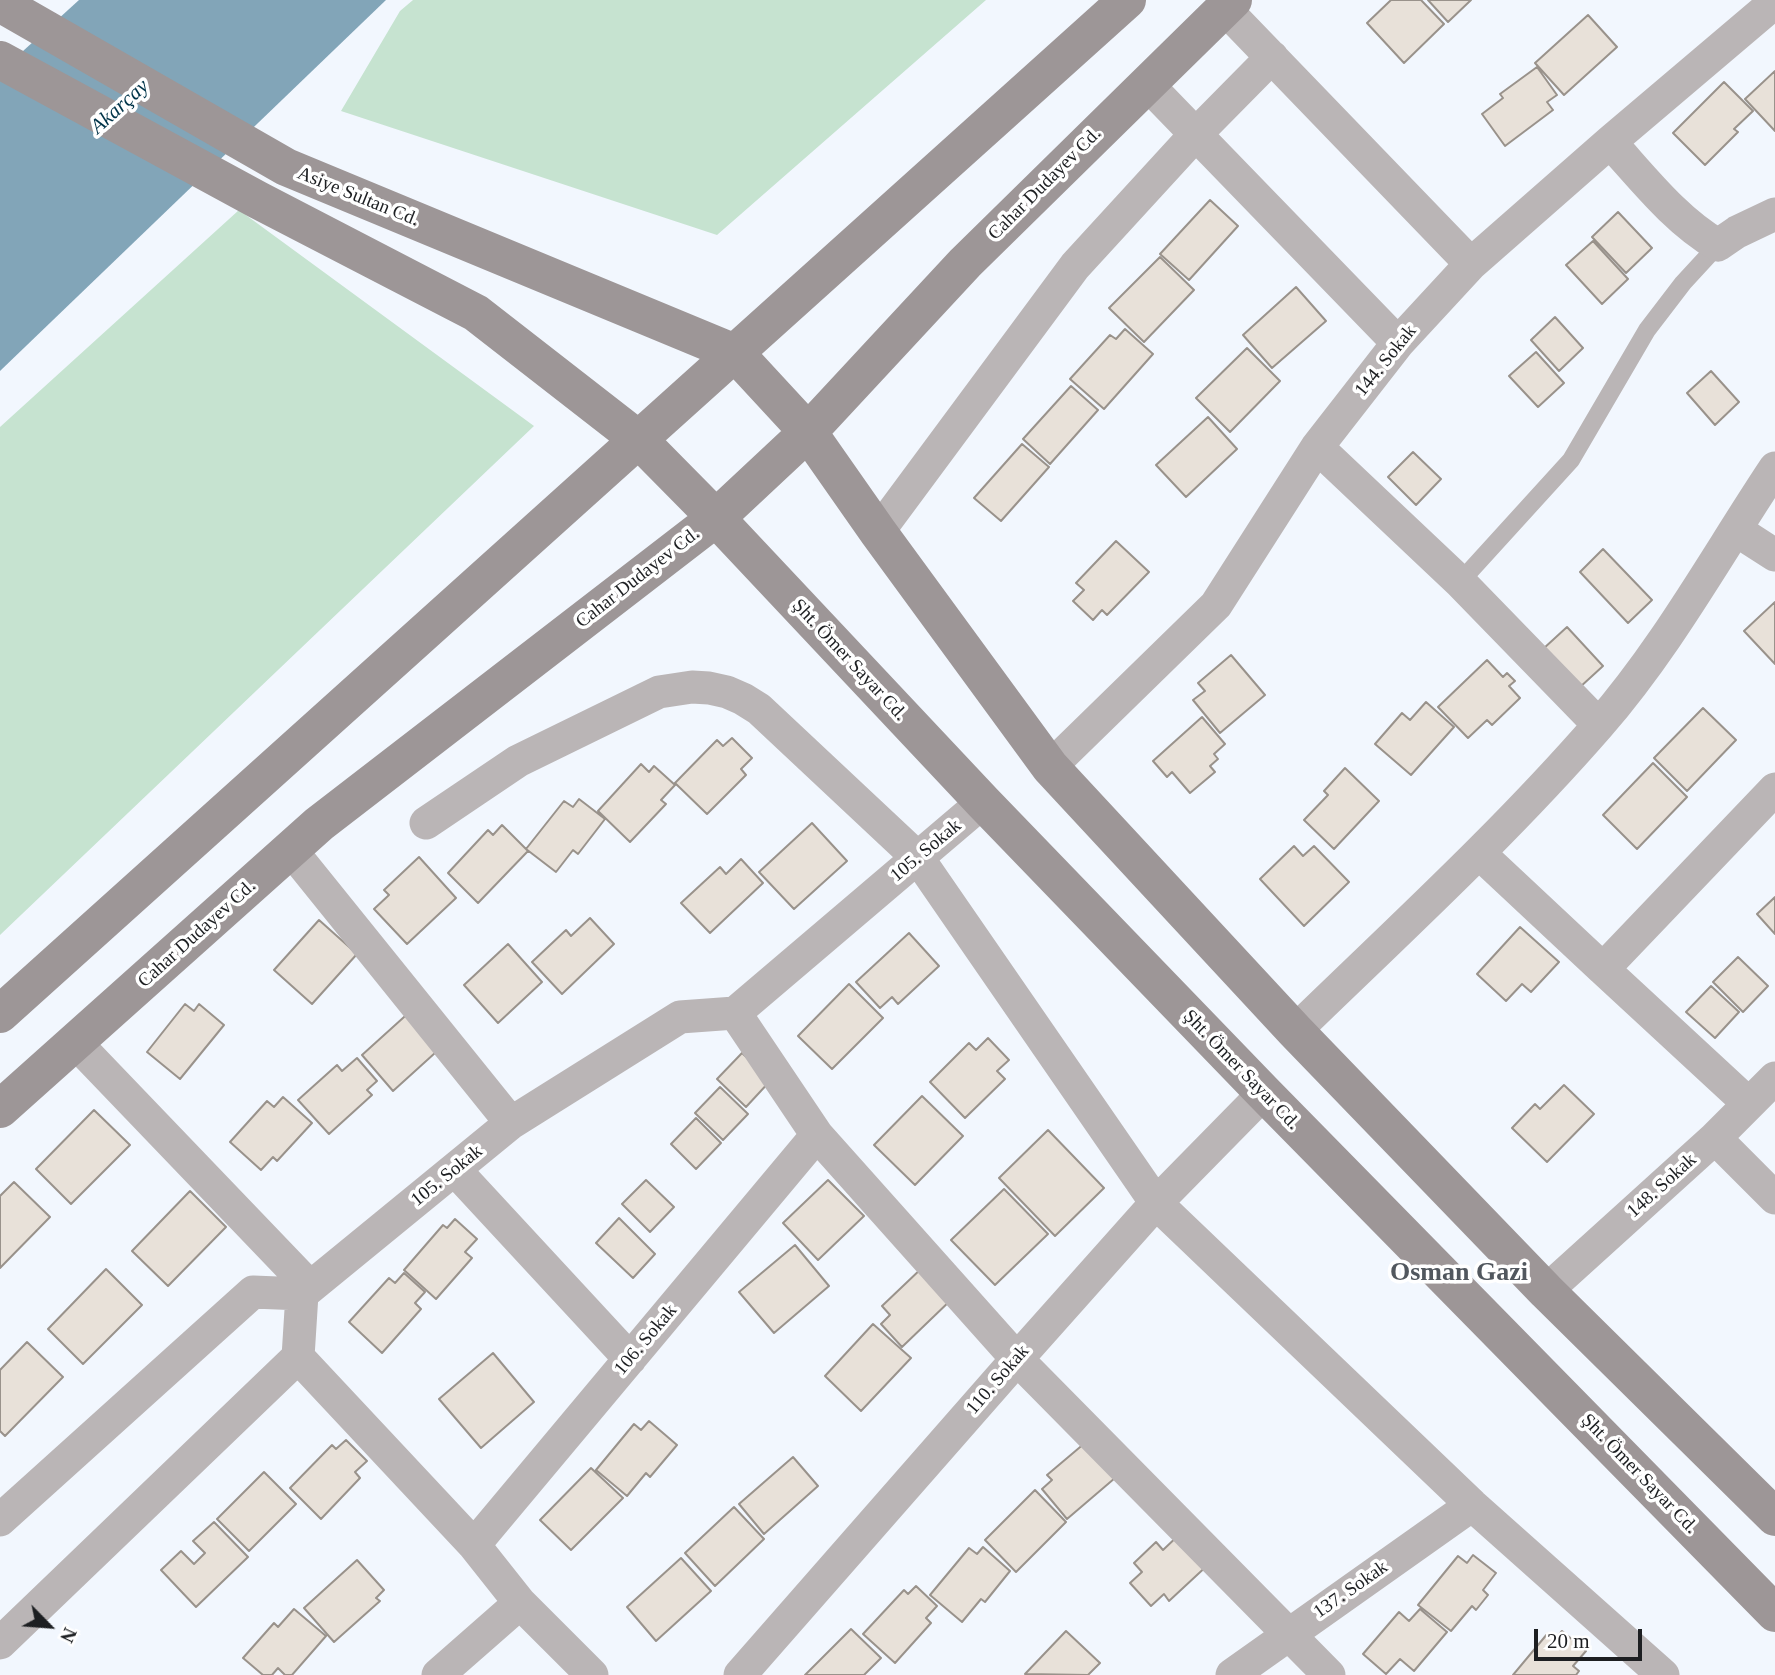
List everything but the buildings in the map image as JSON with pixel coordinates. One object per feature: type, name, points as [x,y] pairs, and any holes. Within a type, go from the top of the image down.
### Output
[{"type":"main road","points":[[0,1014],[1126,0]]},
{"type":"main road","name":"Asiye Sultan Cd.","points":[[4,3],[286,167],[734,353]]},
{"type":"main road","name":"Cahar Dudayev Cd.","points":[[0,1109],[319,824],[716,518],[808,432],[965,263],[1229,4]]},
{"type":"main road","points":[[0,60],[258,200],[476,313],[638,439]]},
{"type":"main road","points":[[734,353],[808,432],[1050,767],[1295,1031],[1546,1291],[1775,1517]]},
{"type":"main road","name":"Şht. Ömer Sayar Cd.","points":[[638,439],[1264,1093],[1775,1613]]},
{"type":"street","name":"144. Sokak","points":[[1050,767],[1216,605],[1317,447],[1398,343],[1471,264],[1609,142],[1775,2]]},
{"type":"street","points":[[1229,4],[1272,58],[1471,264]]},
{"type":"street","points":[[878,532],[1075,266],[1196,134],[1272,58]]},
{"type":"street","points":[[1147,84],[1398,343]]},
{"type":"street","points":[[1609,142],[1676,213],[1698,233],[1718,245],[1775,214]]},
{"type":"street","points":[[1317,447],[1460,582],[1599,725]]},
{"type":"street","points":[[1295,1031],[1479,853],[1599,725],[1655,654],[1775,468]]},
{"type":"street","points":[[1736,530],[1775,555]]},
{"type":"street","points":[[426,823],[518,761],[659,692],[692,687],[727,692],[759,709],[918,858],[1156,1203],[1472,1505],[1663,1675]]},
{"type":"street","name":"105. Sokak","points":[[306,1290],[511,1123],[680,1017],[735,1013],[983,802]]},
{"type":"street","points":[[1602,969],[1771,802]]},
{"type":"street","points":[[291,850],[511,1123]]},
{"type":"street","points":[[1479,853],[1749,1104]]},
{"type":"street","points":[[735,1013],[817,1135],[1017,1359],[1329,1675]]},
{"type":"street","points":[[0,1643],[298,1357],[306,1290],[75,1042]]},
{"type":"street","name":"148. Sokak","points":[[1546,1291],[1715,1138],[1775,1078]]},
{"type":"street","name":"110. Sokak","points":[[740,1675],[1156,1203],[1264,1093]]},
{"type":"street","name":"106. Sokak","points":[[474,1545],[817,1135]]},
{"type":"street","points":[[1715,1138],[1775,1198]]},
{"type":"street","points":[[455,1170],[630,1359]]},
{"type":"street","points":[[0,1520],[253,1292],[306,1290]]},
{"type":"street","points":[[298,1357],[474,1545],[520,1603],[592,1675]]},
{"type":"street","name":"137. Sokak","points":[[1232,1675],[1472,1505]]},
{"type":"street","points":[[438,1675],[520,1603]]},
{"type":"lane","points":[[1460,582],[1571,460],[1647,330],[1718,245]]},
{"type":"green space","points":[[413,0],[986,0],[717,235],[341,111],[400,11]]},
{"type":"green space","points":[[239,210],[534,426],[0,935],[0,427]]},
{"type":"water","name":"Akarçay","points":[[79,0],[386,0],[0,371],[0,72]]},
{"type":"district","name":"Osman Gazi","points":[[1459,1273]]}]
